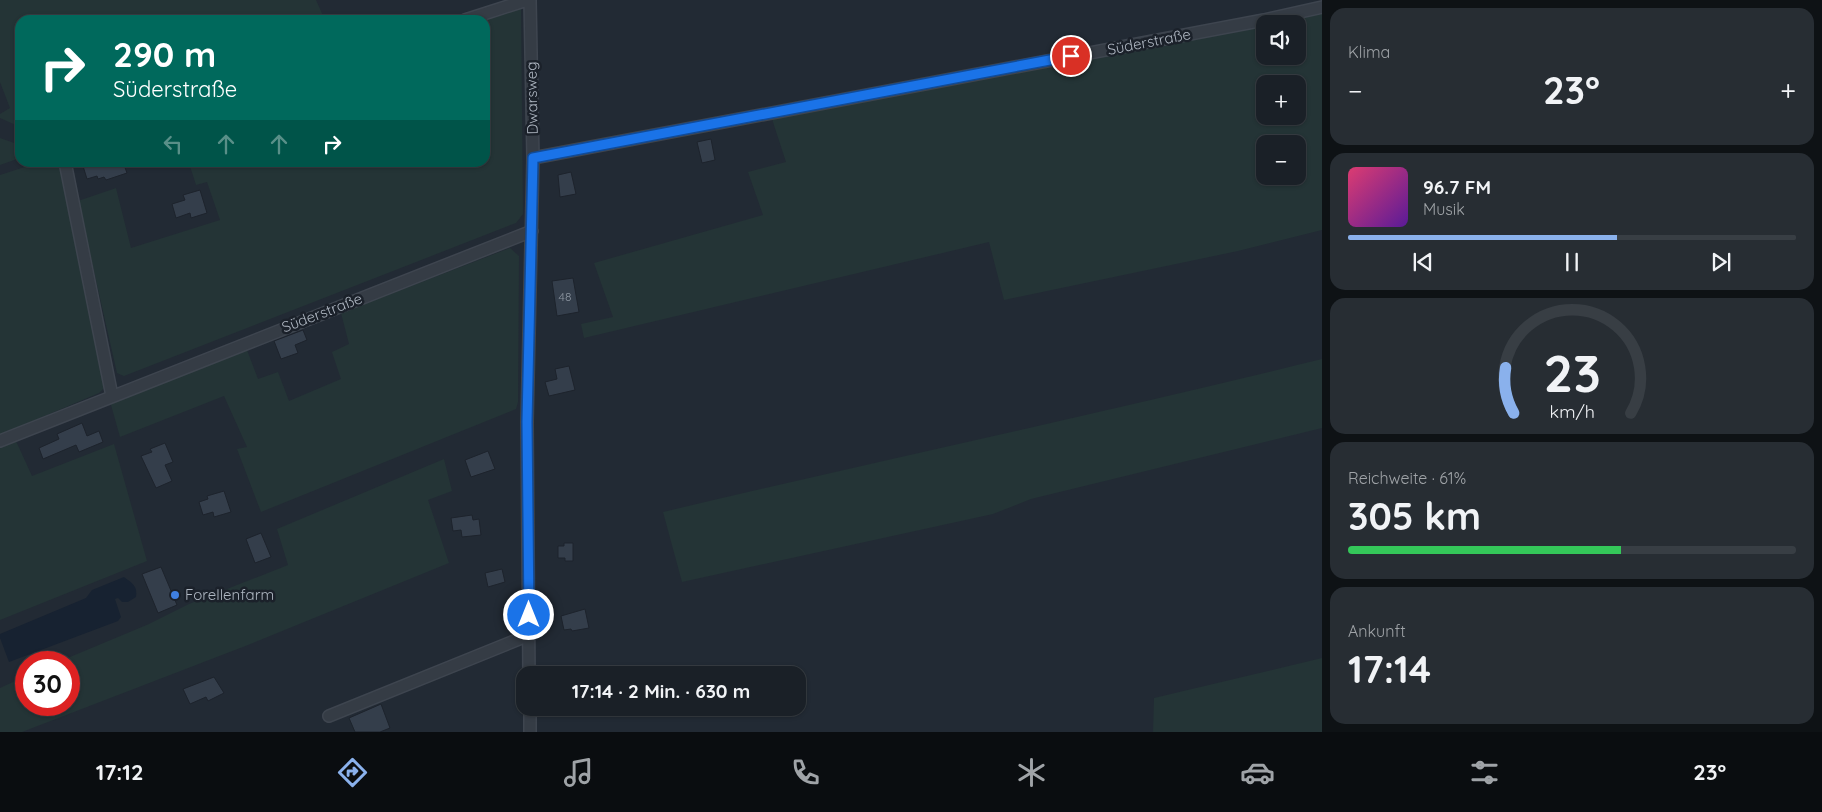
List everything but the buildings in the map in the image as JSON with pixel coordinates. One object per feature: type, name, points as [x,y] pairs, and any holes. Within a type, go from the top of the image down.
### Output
[{"type":"street","name":"Dwarsweg","points":[[481,15],[528,0],[533,158],[527,422],[529,666]]},
{"type":"street","name":"Süderstraße","points":[[533,158],[1254,22],[1322,7]]},
{"type":"street","points":[[66,167],[112,396]]},
{"type":"street","name":"Süderstraße","points":[[0,441],[532,231]]},
{"type":"street","points":[[329,716],[529,635]]},
{"type":"street","points":[[530,716],[530,732]]},
{"type":"shaded area","points":[[0,0],[316,0],[323,15],[15,15],[15,125],[0,118],[0,114],[10,108],[0,82]]},
{"type":"shaded area","points":[[521,5],[523,214],[516,223],[124,376],[117,373],[78,201],[116,188],[131,248],[220,220],[207,182],[196,185],[190,167],[490,167],[490,15]]},
{"type":"shaded area","points":[[1322,12],[1322,230],[1238,251],[1004,300],[989,242],[584,338],[581,324],[613,317],[594,263],[763,215],[748,172],[786,162],[771,116],[1256,24],[1256,65],[1306,65],[1306,15]]},
{"type":"shaded area","points":[[0,138],[15,143],[15,160],[0,165]]},
{"type":"shaded area","points":[[25,167],[62,167],[104,388],[99,393],[0,435],[0,175]]},
{"type":"shaded area","points":[[510,248],[519,256],[518,402],[516,409],[261,512],[237,449],[247,447],[224,396],[120,437],[111,405],[112,402],[247,350],[258,379],[278,372],[289,401],[341,379],[332,352],[349,344],[341,313]]},
{"type":"shaded area","points":[[1322,359],[1322,428],[1031,499],[993,514],[682,582],[663,512]]},
{"type":"shaded area","points":[[16,441],[32,476],[114,444],[147,561],[0,620],[0,447]]},
{"type":"shaded area","points":[[444,459],[452,491],[428,500],[449,563],[248,645],[80,710],[80,653],[149,624],[189,604],[288,565],[277,529]]},
{"type":"shaded area","points":[[1322,658],[1322,732],[1153,732],[1154,698]]},
{"type":"shaded area","points":[[15,681],[15,716],[64,716],[22,732],[0,732],[0,688]]},
{"type":"water","points":[[124,577],[135,587],[136,597],[128,602],[122,602],[118,598],[115,599],[121,617],[118,621],[38,651],[15,651],[15,660],[9,662],[0,634],[86,598],[92,590]]},
{"type":"place","name":"Forellenfarm","points":[[175,595]]},
{"type":"route","points":[[529,615],[527,422],[533,158],[1071,56]]}]
